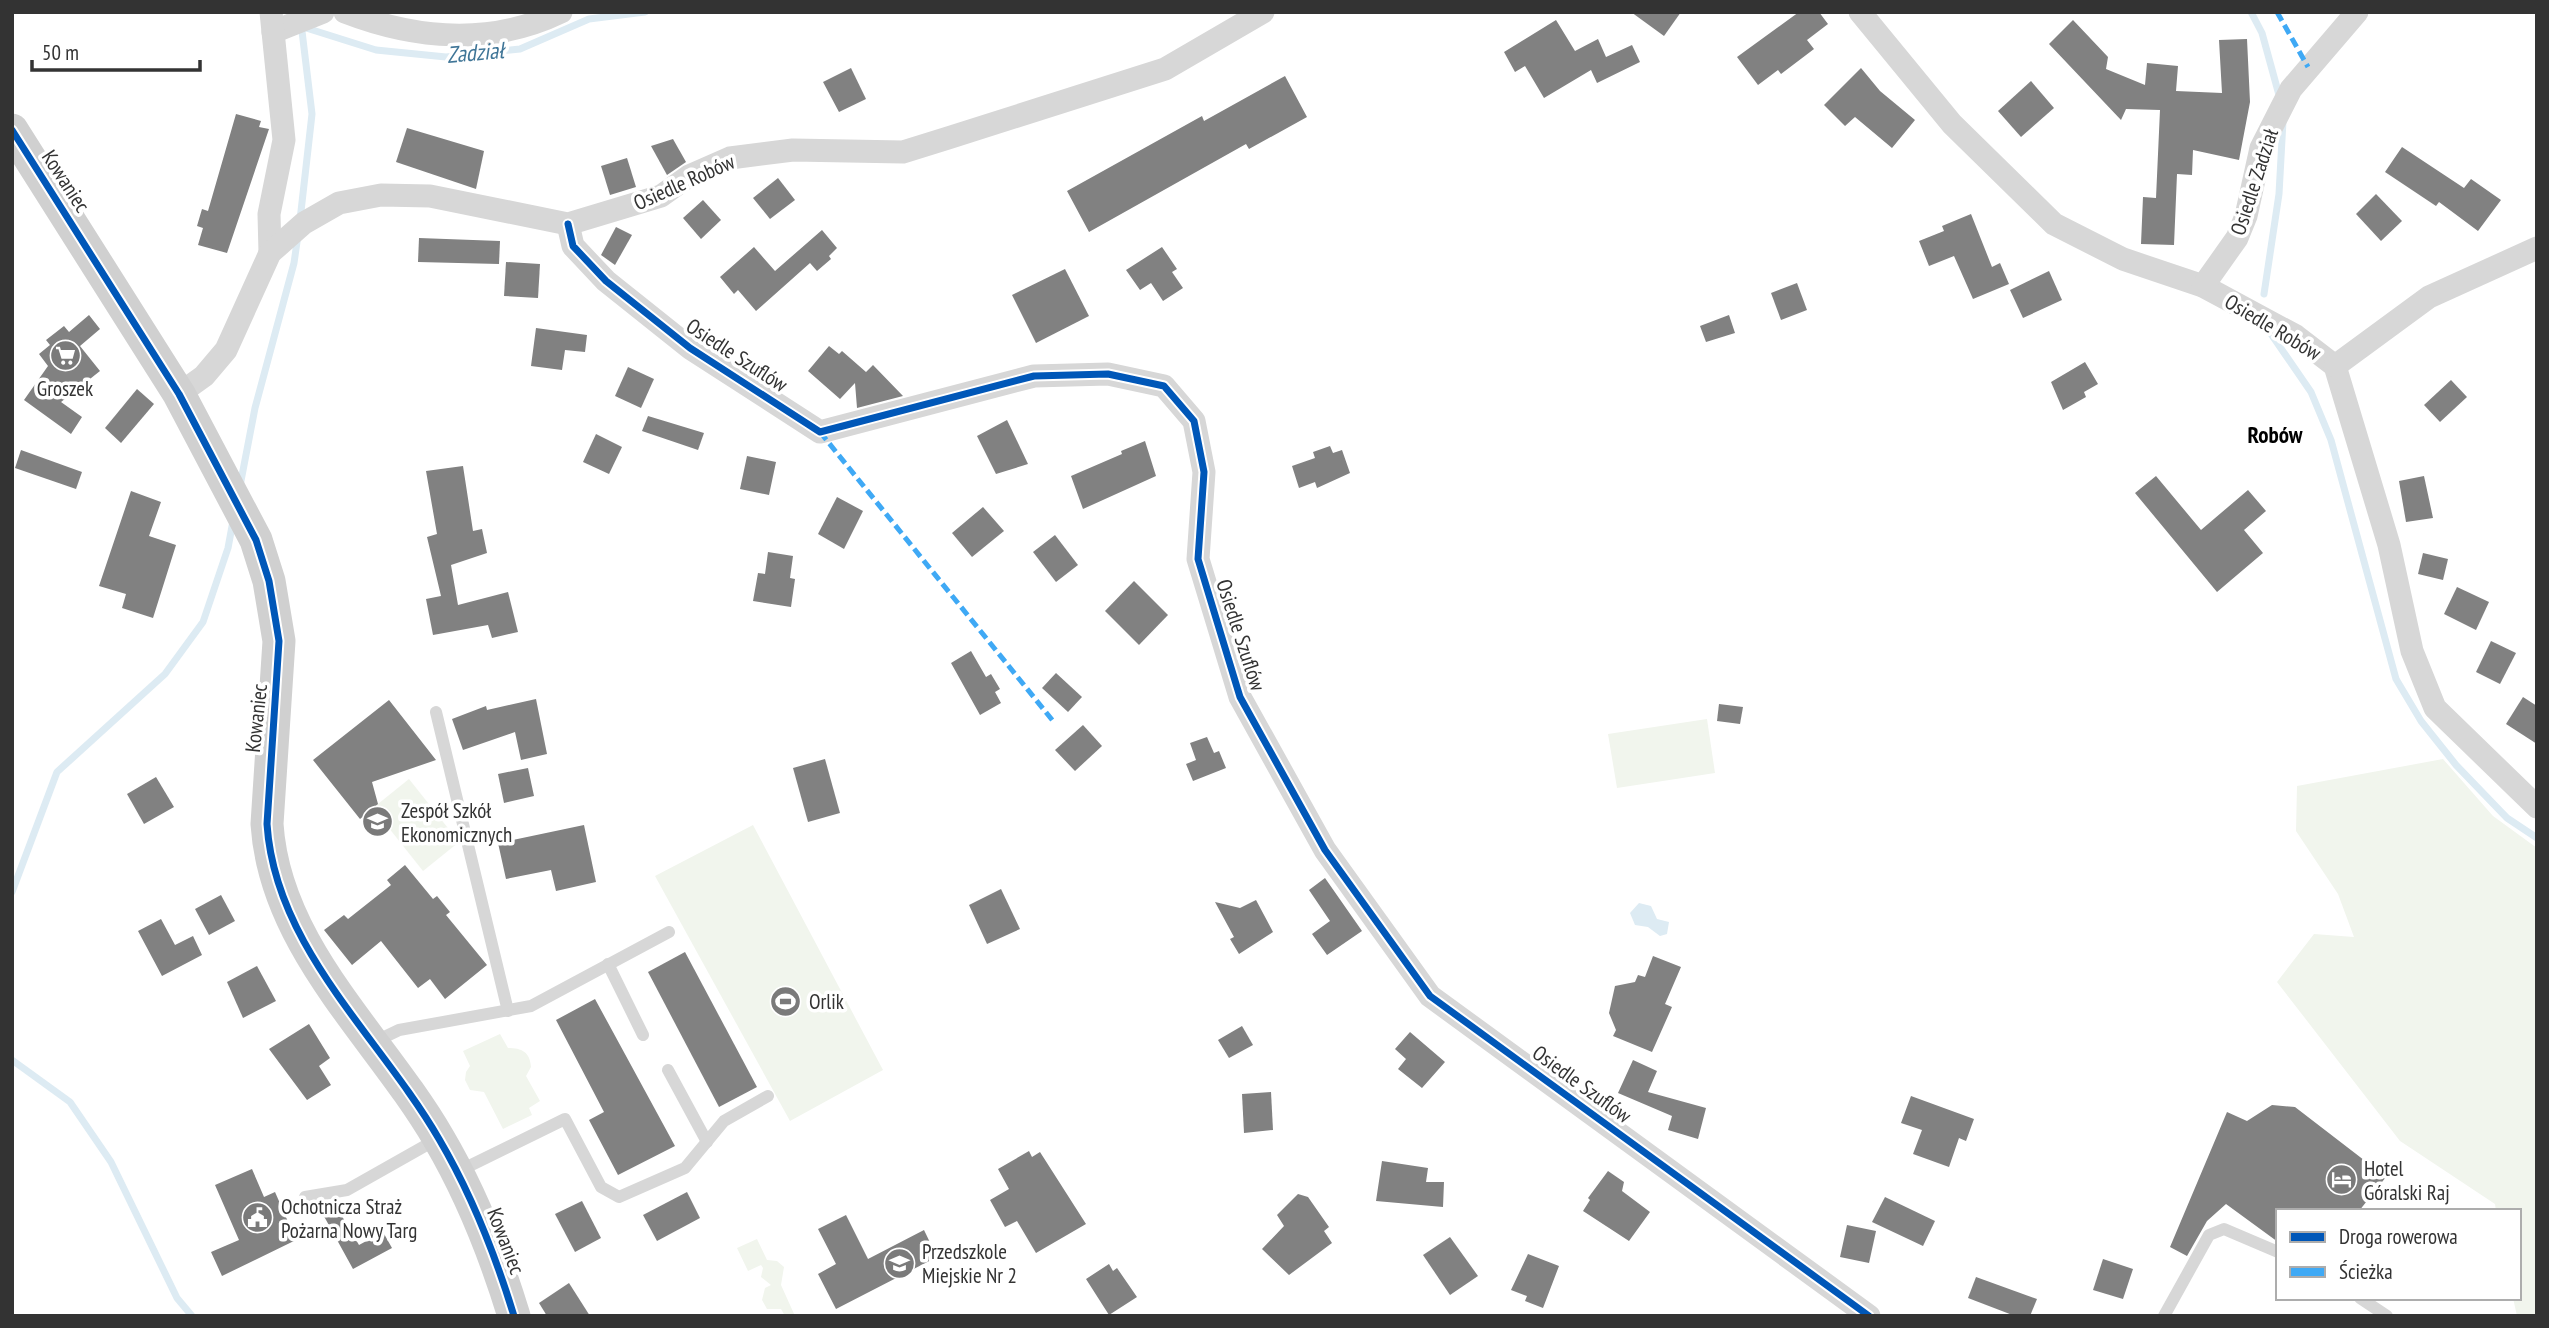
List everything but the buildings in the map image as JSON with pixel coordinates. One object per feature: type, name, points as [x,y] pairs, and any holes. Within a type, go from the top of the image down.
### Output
[{"type":"street","points":[[179,394],[204,376],[226,350],[277,245],[269,214],[284,140],[272,22],[323,12]]},
{"type":"street","points":[[345,12],[434,36],[462,37],[519,29],[561,12]]},
{"type":"street","name":"Osiedle Robów","points":[[277,245],[322,211],[357,198],[381,195],[430,196],[568,224],[661,196],[689,176],[730,158],[793,150],[904,152],[1165,69],[1263,12]]},
{"type":"street","name":"Osiedle Robów","points":[[1860,12],[1952,124],[2054,224],[2123,259],[2203,286],[2295,336],[2335,366],[2389,545],[2412,651],[2435,708],[2535,802]]},
{"type":"street","name":"Osiedle Zadział","points":[[2203,286],[2225,259],[2246,216],[2266,134],[2291,89],[2357,12]]},
{"type":"street","name":"Kowaniec","points":[[12,130],[179,394],[256,540],[269,581],[279,641],[267,804],[273,867],[282,897],[304,941],[439,1138],[484,1227],[513,1316]]},
{"type":"street","name":"Osiedle Szuflów","points":[[568,224],[573,246],[606,281],[690,348],[820,432],[1034,376],[1108,374],[1164,386],[1194,421],[1204,472],[1198,559],[1240,697],[1325,850],[1430,996],[1869,1316]]},
{"type":"street","points":[[2335,366],[2429,297],[2537,248]]},
{"type":"lane","points":[[436,712],[508,1011]]},
{"type":"lane","points":[[374,1042],[399,1030],[531,1006],[669,932]]},
{"type":"lane","points":[[608,964],[643,1035]]},
{"type":"lane","points":[[668,1070],[707,1142]]},
{"type":"lane","points":[[457,1172],[565,1119],[601,1186],[619,1197],[685,1168],[724,1121],[768,1096]]},
{"type":"lane","points":[[305,1197],[347,1190],[439,1138]]},
{"type":"lane","points":[[2164,1316],[2209,1235],[2224,1229],[2276,1251]]},
{"type":"lane","points":[[2363,1300],[2387,1316]]},
{"type":"shaded area","points":[[1707,719],[1715,773],[1617,788],[1608,734]]},
{"type":"shaded area","points":[[2443,759],[2493,816],[2537,848],[2537,1316],[2517,1316],[2513,1300],[2521,1300],[2521,1209],[2496,1209],[2495,1204],[2400,1141],[2277,982],[2314,934],[2354,937],[2338,894],[2296,831],[2297,786]]},
{"type":"shaded area","points":[[409,779],[459,842],[423,871],[373,808]]},
{"type":"shaded area","name":"Orlik","points":[[753,825],[883,1070],[790,1121],[655,876]]},
{"type":"shaded area","points":[[1639,903],[1651,906],[1657,919],[1669,922],[1667,934],[1660,936],[1648,927],[1635,925],[1630,913]]},
{"type":"shaded area","points":[[500,1034],[508,1048],[527,1054],[531,1067],[526,1076],[540,1101],[529,1108],[532,1115],[503,1129],[484,1092],[470,1090],[465,1080],[470,1066],[463,1051]]},
{"type":"shaded area","points":[[757,1239],[767,1260],[777,1261],[784,1267],[781,1285],[795,1316],[785,1316],[781,1309],[767,1309],[762,1300],[765,1288],[771,1285],[761,1277],[763,1268],[761,1265],[748,1271],[737,1248]]},
{"type":"waterway","name":"Zadział","points":[[303,27],[376,50],[446,57],[520,49],[589,19],[645,12]]},
{"type":"waterway","points":[[2251,12],[2262,33],[2279,95]]},
{"type":"waterway","name":"Kowaniec","points":[[300,220],[312,114],[301,23]]},
{"type":"waterway","points":[[2264,294],[2279,194],[2283,121]]},
{"type":"waterway","name":"Kowaniec","points":[[240,486],[255,408],[294,263],[298,235]]},
{"type":"waterway","points":[[2269,331],[2311,392],[2331,440],[2396,679],[2421,721],[2456,765],[2507,818],[2537,838]]},
{"type":"waterway","name":"Kowaniec","points":[[12,892],[57,772],[165,674],[203,622],[228,548],[233,521]]},
{"type":"waterway","name":"Kowaniec","points":[[12,1060],[70,1102],[111,1162],[177,1298],[192,1316]]},
{"type":"marked path","points":[[2277,12],[2308,67]]},
{"type":"marked path","points":[[820,432],[1053,721]]},
{"type":"cycle path","points":[[12,130],[179,394],[256,540],[269,581],[279,641],[267,824],[274,869],[289,911],[309,951],[415,1101],[451,1160],[482,1225],[514,1316]]},
{"type":"cycle path","points":[[568,224],[573,246],[606,281],[690,348],[820,432],[1034,376],[1108,374],[1164,386],[1194,421],[1204,472],[1198,559],[1240,697],[1325,850],[1430,996],[1869,1316]]},
{"type":"place","name":"Groszek","points":[[65,356]]},
{"type":"place","name":"Zespół Szkół Ekonomicznych","points":[[378,822]]},
{"type":"place","name":"Orlik","points":[[786,1001]]},
{"type":"place","name":"Hotel Góralski Raj","points":[[2341,1180]]},
{"type":"place","name":"Ochotnicza Straż Pożarna Nowy Targ","points":[[258,1218]]},
{"type":"place","name":"Przedszkole Miejskie Nr 2","points":[[899,1263]]},
{"type":"district","name":"Robów","points":[[2275,434]]}]
